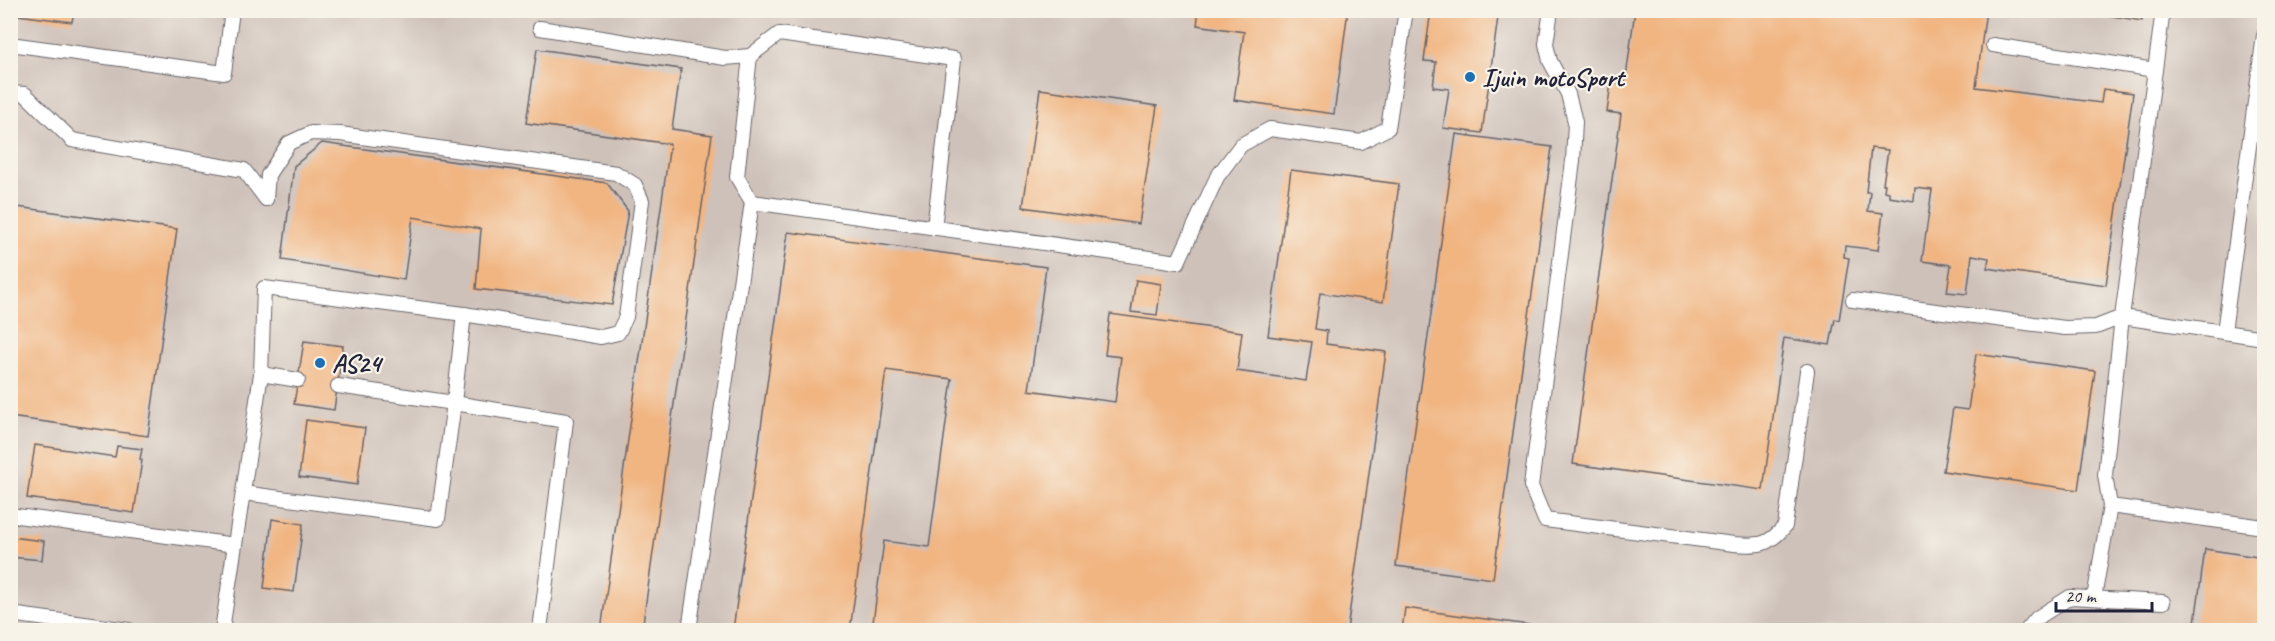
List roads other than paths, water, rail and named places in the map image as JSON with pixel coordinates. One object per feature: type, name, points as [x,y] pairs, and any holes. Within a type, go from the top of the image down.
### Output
[{"type":"lane","points":[[10,44],[224,73],[232,10]]},
{"type":"lane","points":[[752,202],[1178,262],[1217,177],[1241,146],[1270,129],[1361,142],[1389,128],[1406,10]]},
{"type":"lane","points":[[1551,10],[1546,44],[1550,61],[1568,94],[1575,122],[1573,161],[1531,486],[1545,520],[1756,546],[1773,540],[1785,526],[1807,371]]},
{"type":"lane","points":[[2094,598],[2110,507],[2105,475],[2122,317],[2163,10]]},
{"type":"lane","points":[[540,28],[725,58],[750,56],[779,33],[954,58],[934,228]]},
{"type":"lane","points":[[2224,332],[2265,35]]},
{"type":"lane","points":[[1993,45],[2155,70]]},
{"type":"lane","points":[[690,630],[752,202],[737,177],[750,56]]},
{"type":"lane","points":[[10,93],[25,94],[72,140],[244,170],[266,199],[268,175],[288,143],[311,133],[340,134],[616,173],[635,185],[642,201],[626,317],[618,333],[601,337],[464,314],[264,288],[261,374],[222,630]]},
{"type":"lane","points":[[1853,300],[2065,328],[2096,327],[2122,317],[2265,338]]},
{"type":"lane","points":[[243,493],[438,519],[464,314]]},
{"type":"lane","points":[[261,374],[298,380]]},
{"type":"lane","points":[[338,386],[566,421],[540,630]]},
{"type":"lane","points":[[2110,507],[2265,527]]},
{"type":"lane","points":[[10,515],[235,545]]},
{"type":"lane","points":[[2027,630],[2037,618],[2070,597],[2163,602]]},
{"type":"lane","points":[[10,614],[129,630]]},
{"type":"place","name":"Ijuin motoSport","points":[[1470,77]]},
{"type":"place","name":"AS24","points":[[320,363]]}]
